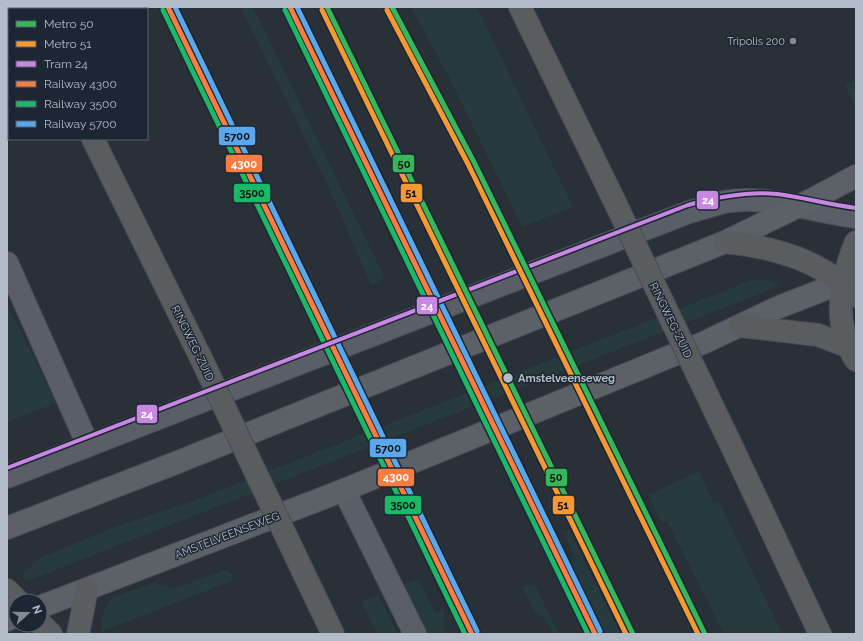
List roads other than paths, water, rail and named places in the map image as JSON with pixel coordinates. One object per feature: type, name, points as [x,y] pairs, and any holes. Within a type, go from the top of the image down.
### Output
[{"type":"highway","name":"RINGWEG-ZUID","points":[[520,7],[734,451],[820,634]]},
{"type":"highway","name":"RINGWEG-ZUID","points":[[93,140],[199,354],[333,634]]},
{"type":"highway","points":[[725,242],[757,245],[783,252],[818,267],[852,285]]},
{"type":"highway","points":[[851,353],[840,313],[852,285],[856,242]]},
{"type":"highway","points":[[740,326],[818,335],[851,353]]},
{"type":"highway","points":[[789,568],[827,634]]},
{"type":"highway","points":[[78,634],[87,589]]},
{"type":"main road","points":[[7,528],[173,464],[725,242],[856,176]]},
{"type":"main road","name":"AMSTELVEENSEWEG","points":[[48,604],[344,490],[703,343],[779,307],[852,285]]},
{"type":"lane","points":[[7,477],[689,212],[725,202],[754,202],[798,206],[856,217]]},
{"type":"lane","points":[[7,263],[88,445]]},
{"type":"lane","points":[[344,490],[415,634]]},
{"type":"metro line","name":"50","points":[[327,7],[633,634]]},
{"type":"metro line","name":"50","points":[[392,7],[474,162],[705,634]]},
{"type":"metro line","name":"51","points":[[322,10],[626,634]]},
{"type":"metro line","name":"51","points":[[387,10],[468,164],[698,634]]},
{"type":"tram line","name":"24","points":[[7,468],[688,205],[732,195],[766,193],[787,195],[856,208]]},
{"type":"rail line","name":"4300","points":[[168,7],[472,634]]},
{"type":"rail line","name":"5700","points":[[175,7],[477,631]]},
{"type":"rail line","name":"4300","points":[[290,7],[595,634]]},
{"type":"rail line","name":"5700","points":[[297,7],[600,631]]},
{"type":"rail line","name":"3500","points":[[163,10],[465,634]]},
{"type":"rail line","name":"3500","points":[[285,10],[588,634]]},
{"type":"place","name":"Tripolis 200","points":[[793,41]]},
{"type":"place","name":"Amstelveenseweg","points":[[508,378]]}]
